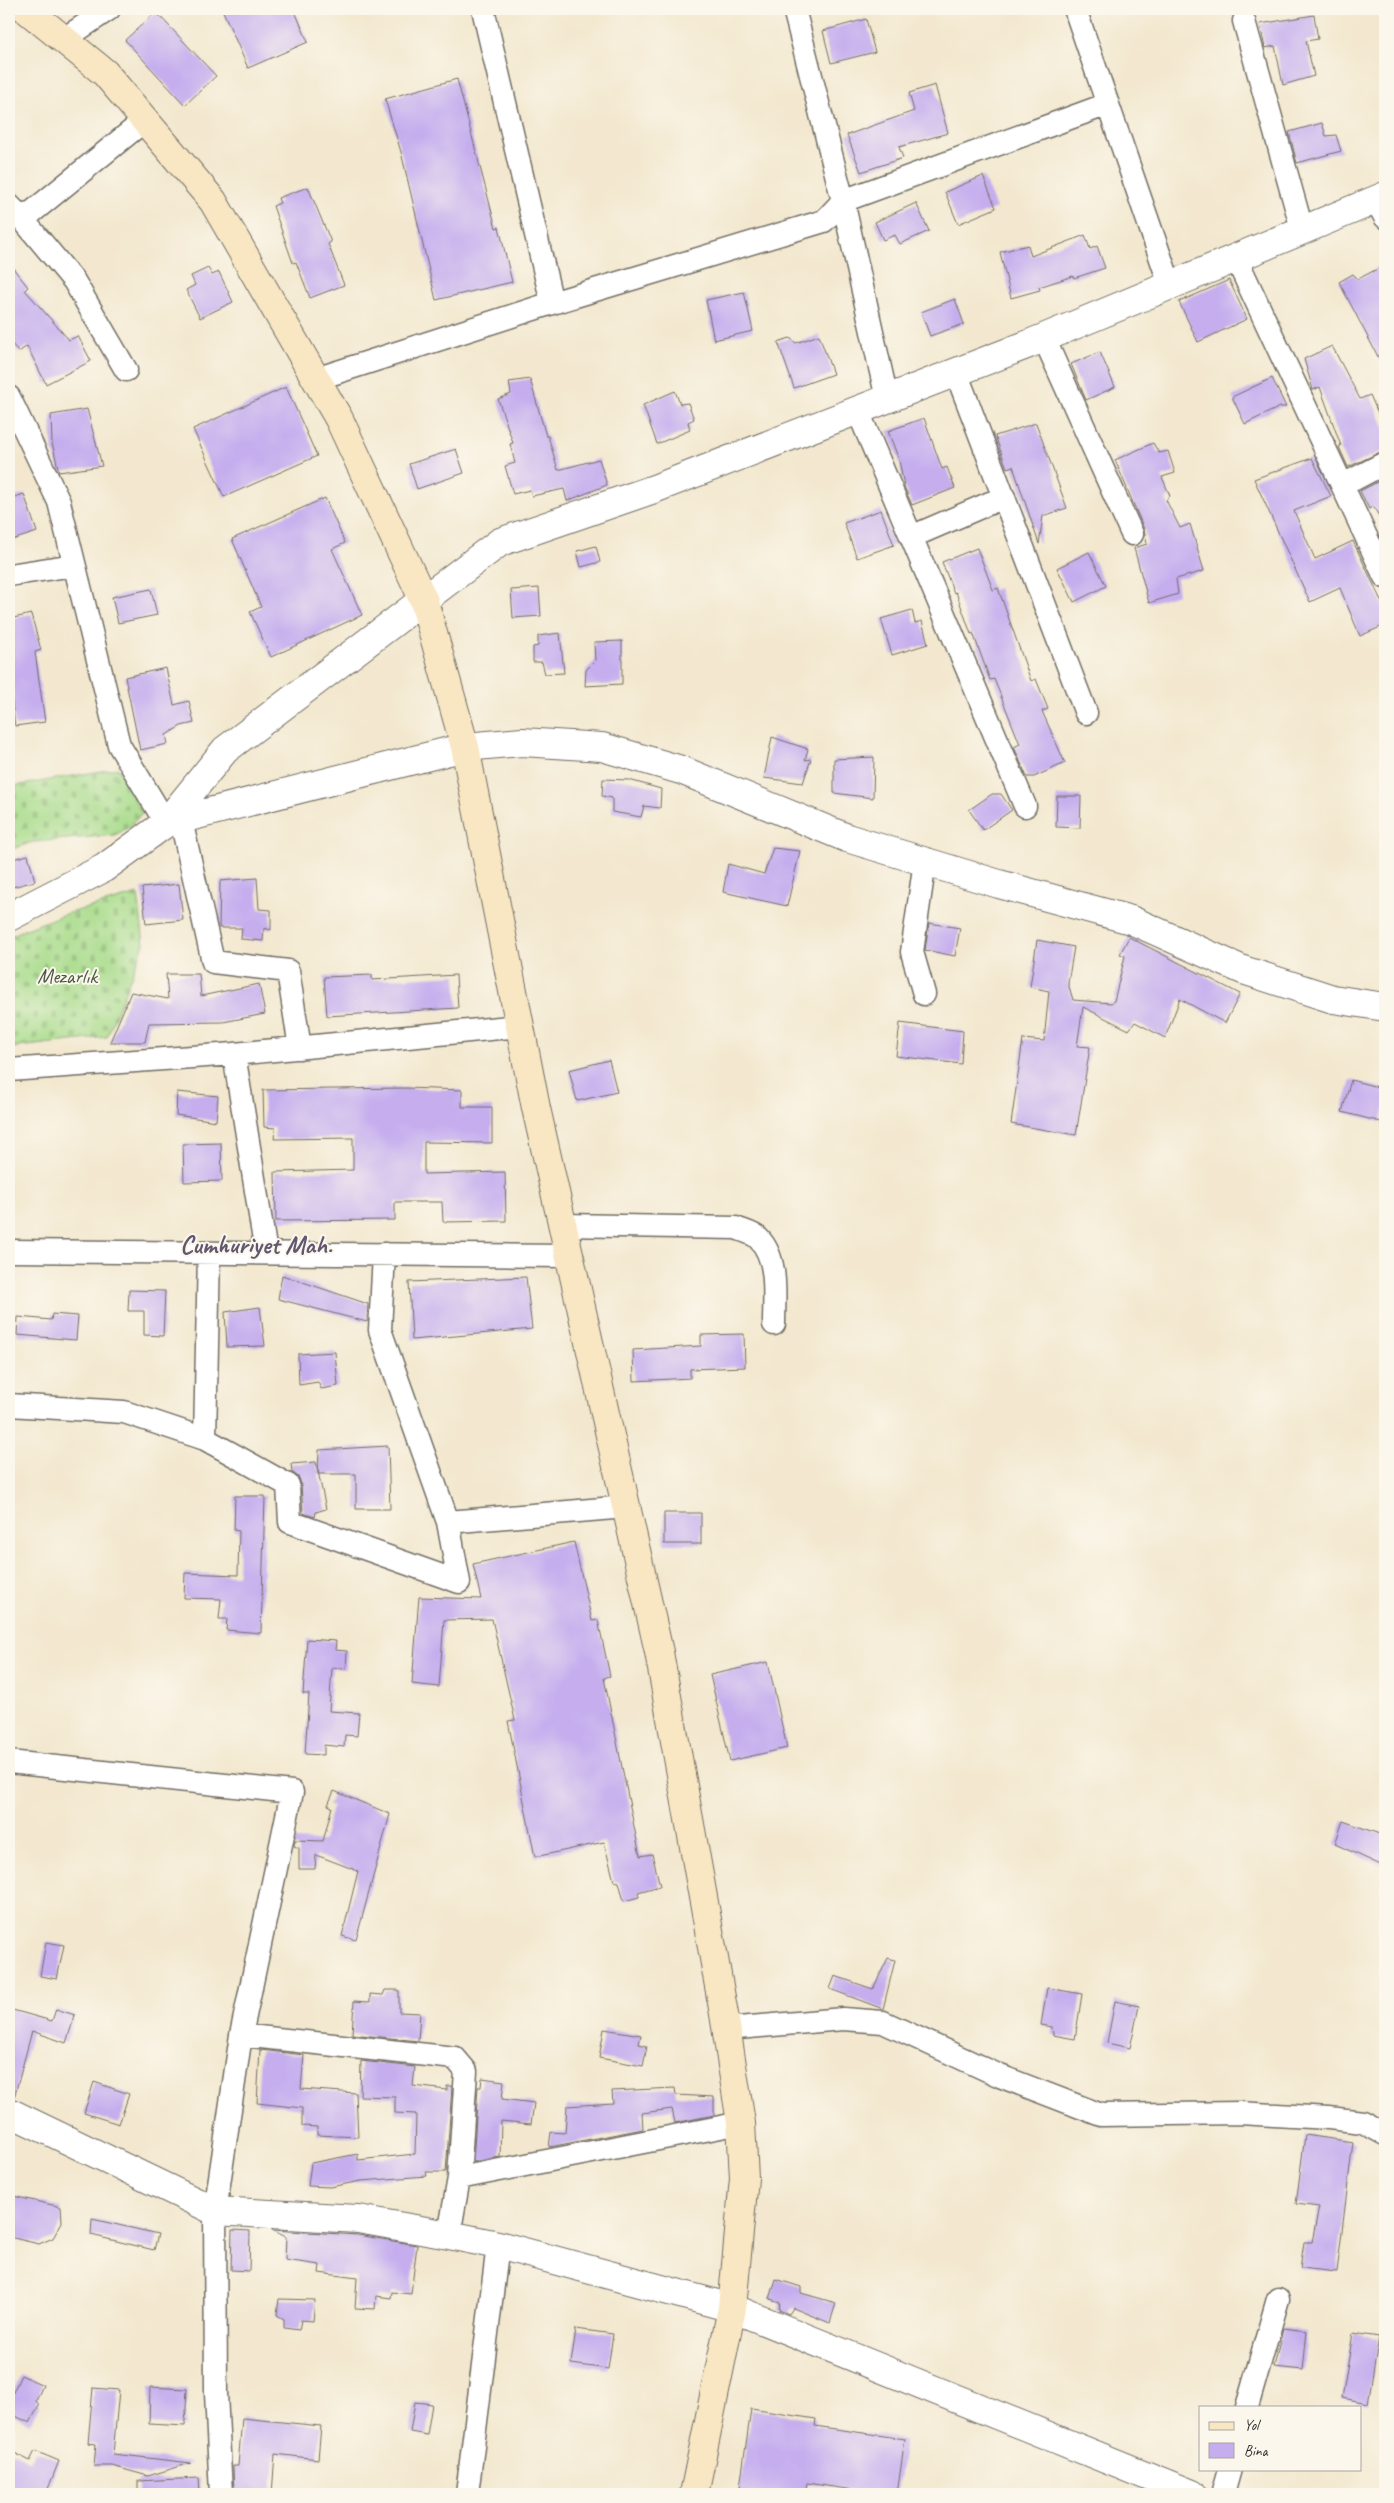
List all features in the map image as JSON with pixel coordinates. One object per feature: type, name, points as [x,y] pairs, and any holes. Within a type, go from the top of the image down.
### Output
[{"type":"main road","points":[[26,9],[105,73],[213,201],[339,419],[424,601],[465,747],[520,1026],[659,1652],[741,2123],[744,2178],[732,2308],[694,2494]]},
{"type":"street","points":[[64,39],[109,9]]},
{"type":"street","points":[[483,9],[552,303]]},
{"type":"street","points":[[795,9],[844,200],[887,399]]},
{"type":"street","points":[[1075,9],[1170,286]]},
{"type":"street","points":[[1244,21],[1302,229]]},
{"type":"street","points":[[316,379],[552,303],[824,221],[844,200],[1108,104]]},
{"type":"street","points":[[12,212],[31,213],[145,120]]},
{"type":"street","points":[[173,822],[225,750],[500,542],[654,489],[858,411],[1044,338],[1302,229],[1382,204]]},
{"type":"street","points":[[12,212],[74,282],[126,370]]},
{"type":"street","points":[[1236,258],[1385,577]]},
{"type":"street","points":[[1044,338],[1132,534]]},
{"type":"street","points":[[956,372],[1086,713]]},
{"type":"street","points":[[11,404],[59,502],[119,745],[173,822],[213,962],[288,971],[300,1048]]},
{"type":"street","points":[[858,411],[1025,806]]},
{"type":"street","points":[[1342,485],[1385,464]]},
{"type":"street","points":[[911,537],[1004,497]]},
{"type":"street","points":[[9,575],[74,565]]},
{"type":"street","points":[[9,917],[104,868],[173,822],[465,747],[522,742],[602,747],[681,770],[847,838],[1131,920],[1243,970],[1334,999],[1385,1007]]},
{"type":"street","points":[[924,994],[912,952],[925,861]]},
{"type":"street","points":[[9,1070],[234,1054],[520,1026]]},
{"type":"street","points":[[234,1054],[266,1253]]},
{"type":"street","points":[[563,1225],[736,1228],[757,1237],[769,1255],[773,1280],[774,1324]]},
{"type":"street","points":[[9,1251],[570,1256]]},
{"type":"street","points":[[205,1439],[209,1253]]},
{"type":"street","points":[[9,1405],[124,1412],[205,1439],[288,1485],[290,1522],[459,1582],[448,1522],[380,1330],[384,1254]]},
{"type":"street","points":[[448,1522],[626,1507]]},
{"type":"street","points":[[9,1762],[292,1792],[241,2035],[215,2211],[216,2393],[220,2494]]},
{"type":"street","points":[[726,2029],[843,2020],[883,2022],[1000,2076],[1101,2114],[1239,2113],[1329,2118],[1362,2122],[1385,2134]]},
{"type":"street","points":[[241,2035],[456,2058],[466,2071],[459,2178],[449,2235]]},
{"type":"street","points":[[9,2112],[215,2211],[358,2219],[449,2235],[498,2245],[732,2308],[1192,2494]]},
{"type":"street","points":[[459,2178],[741,2123]]},
{"type":"street","points":[[468,2494],[498,2245]]},
{"type":"street","points":[[1247,2406],[1278,2299]]},
{"type":"street","points":[[1223,2494],[1230,2470]]},
{"type":"green space","points":[[118,768],[142,813],[129,827],[115,835],[33,842],[9,850],[9,787]]},
{"type":"green space","name":"Mezarlık","points":[[138,894],[144,944],[107,1037],[9,1048],[9,936],[62,915]]},
{"type":"building","points":[[222,9],[294,9],[308,42],[248,68]]},
{"type":"building","points":[[156,12],[216,76],[185,105],[125,40]]},
{"type":"building","points":[[1314,15],[1318,39],[1306,41],[1314,76],[1283,85],[1275,46],[1265,48],[1260,24]]},
{"type":"building","points":[[866,19],[875,52],[831,63],[823,31]]},
{"type":"building","points":[[457,79],[496,228],[499,227],[512,282],[436,300],[401,152],[385,99]]},
{"type":"building","points":[[935,85],[948,133],[899,147],[903,158],[861,172],[847,135],[914,111],[909,93]]},
{"type":"building","points":[[1322,123],[1326,136],[1336,135],[1341,151],[1297,163],[1289,132]]},
{"type":"building","points":[[983,176],[996,208],[958,224],[945,192]]},
{"type":"building","points":[[308,187],[331,242],[328,244],[344,285],[310,298],[296,262],[293,263],[273,206],[280,203],[278,198]]},
{"type":"building","points":[[916,203],[929,231],[900,244],[895,235],[883,240],[875,222]]},
{"type":"building","points":[[1085,235],[1090,249],[1097,246],[1105,268],[1074,278],[1073,276],[1039,287],[1040,290],[1011,298],[1000,252],[1028,245],[1031,256]]},
{"type":"building","points":[[9,263],[28,287],[25,290],[69,340],[78,336],[91,361],[46,384],[27,346],[19,352],[9,341]]},
{"type":"building","points":[[208,268],[212,275],[219,272],[233,302],[200,318],[186,290],[195,285],[191,276]]},
{"type":"building","points":[[1379,268],[1385,279],[1385,370],[1339,282],[1353,274],[1358,279]]},
{"type":"building","points":[[1229,280],[1247,319],[1198,342],[1179,302]]},
{"type":"building","points":[[744,292],[753,331],[714,340],[706,300]]},
{"type":"building","points":[[955,299],[964,324],[930,336],[921,312]]},
{"type":"building","points":[[819,335],[833,374],[794,388],[778,342],[790,338],[796,343]]},
{"type":"building","points":[[1332,346],[1360,399],[1370,395],[1385,429],[1385,450],[1348,467],[1339,447],[1341,446],[1320,387],[1313,390],[1304,359]]},
{"type":"building","points":[[1100,352],[1115,387],[1086,400],[1071,364]]},
{"type":"building","points":[[1272,378],[1286,407],[1280,407],[1245,424],[1232,397]]},
{"type":"building","points":[[530,379],[558,470],[599,459],[607,485],[567,501],[564,489],[532,496],[530,490],[513,494],[505,466],[515,463],[510,444],[513,443],[498,399],[511,394],[509,382]]},
{"type":"building","points":[[286,387],[317,456],[224,497],[193,429]]},
{"type":"building","points":[[675,391],[680,404],[688,403],[694,419],[688,422],[690,430],[657,444],[643,405]]},
{"type":"building","points":[[87,409],[102,466],[59,472],[52,443],[51,415]]},
{"type":"building","points":[[924,418],[942,469],[947,467],[955,488],[912,505],[904,486],[899,460],[888,431]]},
{"type":"building","points":[[1036,423],[1067,508],[1043,516],[1039,544],[1013,466],[1007,468],[995,436]]},
{"type":"building","points":[[1153,443],[1159,453],[1168,451],[1175,473],[1162,477],[1170,496],[1166,500],[1180,528],[1190,524],[1204,571],[1176,579],[1178,594],[1149,603],[1134,548],[1147,544],[1144,529],[1115,460]]},
{"type":"building","points":[[456,449],[464,473],[417,489],[409,464]]},
{"type":"building","points":[[1312,458],[1331,496],[1294,511],[1315,559],[1353,541],[1385,609],[1385,625],[1360,636],[1340,588],[1310,602],[1254,479]]},
{"type":"building","points":[[1385,478],[1385,526],[1373,506],[1369,509],[1360,491]]},
{"type":"building","points":[[24,494],[37,532],[9,541],[9,499]]},
{"type":"building","points":[[325,498],[345,543],[332,549],[362,615],[271,657],[250,612],[261,607],[232,539]]},
{"type":"building","points":[[881,510],[894,545],[857,558],[844,523]]},
{"type":"building","points":[[596,546],[600,562],[581,567],[577,551]]},
{"type":"building","points":[[977,548],[993,590],[998,588],[1031,681],[1036,679],[1048,709],[1042,711],[1065,763],[1034,777],[1027,777],[1014,747],[1020,744],[994,679],[990,680],[973,633],[971,634],[956,592],[954,593],[942,562]]},
{"type":"building","points":[[1089,552],[1106,586],[1074,602],[1057,568]]},
{"type":"building","points":[[539,588],[541,616],[513,618],[511,590]]},
{"type":"building","points":[[151,589],[157,615],[118,623],[112,597]]},
{"type":"building","points":[[912,610],[915,623],[922,621],[928,644],[892,655],[881,619]]},
{"type":"building","points":[[31,614],[41,650],[35,652],[45,722],[15,726],[9,681],[9,619]]},
{"type":"building","points":[[560,633],[564,673],[545,674],[542,662],[533,662],[533,647],[538,646],[538,636]]},
{"type":"building","points":[[622,641],[622,684],[585,686],[586,670],[595,661],[594,642]]},
{"type":"building","points":[[166,668],[174,705],[189,701],[194,723],[181,726],[166,735],[168,744],[140,750],[125,677]]},
{"type":"building","points":[[772,737],[808,749],[805,760],[811,759],[803,783],[764,778]]},
{"type":"building","points":[[874,757],[873,798],[834,793],[834,759]]},
{"type":"building","points":[[603,779],[629,780],[661,789],[660,808],[644,806],[641,817],[612,812],[612,798],[602,796]]},
{"type":"building","points":[[992,794],[1001,794],[1012,810],[983,830],[969,810]]},
{"type":"building","points":[[1057,796],[1081,796],[1080,828],[1056,827]]},
{"type":"building","points":[[773,848],[800,851],[787,906],[723,892],[728,864],[764,874]]},
{"type":"building","points":[[28,855],[35,881],[9,888],[9,860]]},
{"type":"building","points":[[257,878],[259,909],[271,910],[271,930],[264,928],[263,941],[241,939],[242,928],[219,928],[220,881]]},
{"type":"building","points":[[179,884],[183,920],[146,924],[142,888]]},
{"type":"building","points":[[929,923],[960,928],[955,956],[925,950]]},
{"type":"building","points":[[1129,937],[1240,994],[1225,1023],[1180,999],[1165,1038],[1135,1022],[1129,1030],[1083,1007],[1077,1046],[1090,1047],[1076,1135],[1011,1124],[1023,1039],[1044,1041],[1049,991],[1030,987],[1037,940],[1074,947],[1068,983],[1073,1000],[1111,1003],[1114,1001],[1125,956],[1120,954]]},
{"type":"building","points":[[166,974],[199,974],[201,996],[259,984],[265,1014],[223,1022],[149,1023],[145,1042],[110,1042],[131,992],[168,999]]},
{"type":"building","points":[[372,975],[372,980],[456,975],[458,1008],[327,1016],[324,977]]},
{"type":"building","points":[[900,1023],[963,1031],[961,1064],[896,1056]]},
{"type":"building","points":[[609,1060],[617,1092],[577,1101],[569,1070]]},
{"type":"building","points":[[1351,1080],[1385,1089],[1385,1107],[1381,1122],[1342,1112]]},
{"type":"building","points":[[406,1088],[462,1090],[462,1107],[492,1107],[492,1143],[424,1142],[424,1174],[505,1172],[506,1221],[443,1222],[442,1202],[395,1202],[395,1220],[276,1221],[275,1172],[353,1170],[353,1138],[274,1139],[275,1128],[264,1127],[263,1090]]},
{"type":"building","points":[[177,1092],[218,1096],[216,1121],[176,1115]]},
{"type":"building","points":[[221,1143],[222,1181],[184,1182],[183,1144]]},
{"type":"building","points":[[282,1275],[368,1304],[367,1322],[278,1299]]},
{"type":"building","points":[[526,1277],[532,1329],[412,1340],[409,1282]]},
{"type":"building","points":[[129,1290],[165,1291],[163,1336],[144,1335],[144,1311],[128,1311]]},
{"type":"building","points":[[260,1307],[265,1346],[227,1347],[225,1312]]},
{"type":"building","points":[[52,1314],[78,1316],[76,1340],[17,1335],[18,1317],[51,1320]]},
{"type":"building","points":[[744,1334],[745,1367],[690,1369],[690,1378],[634,1381],[633,1350],[701,1346],[701,1335]]},
{"type":"building","points":[[335,1352],[338,1386],[321,1389],[318,1382],[299,1385],[298,1354]]},
{"type":"building","points":[[388,1446],[390,1509],[356,1509],[356,1474],[318,1474],[319,1450]]},
{"type":"building","points":[[316,1462],[326,1509],[316,1512],[315,1517],[303,1513],[301,1484],[299,1478],[292,1472],[291,1464]]},
{"type":"building","points":[[235,1496],[265,1496],[261,1633],[226,1630],[227,1619],[219,1619],[221,1599],[184,1598],[185,1573],[238,1575],[239,1531],[234,1530]]},
{"type":"building","points":[[664,1513],[701,1513],[701,1544],[664,1544]]},
{"type":"building","points":[[574,1542],[592,1621],[598,1620],[610,1676],[604,1678],[640,1856],[652,1854],[660,1886],[638,1892],[639,1897],[624,1901],[619,1882],[614,1881],[604,1842],[535,1857],[508,1721],[515,1720],[492,1619],[444,1620],[439,1687],[412,1684],[419,1597],[481,1599],[473,1564]]},
{"type":"building","points":[[307,1639],[336,1641],[335,1650],[347,1651],[346,1669],[332,1668],[329,1711],[359,1713],[357,1736],[345,1735],[344,1747],[324,1745],[324,1755],[305,1754],[309,1694],[303,1694]]},
{"type":"building","points":[[768,1662],[787,1748],[730,1761],[710,1675]]},
{"type":"building","points":[[334,1791],[390,1814],[356,1940],[342,1936],[358,1871],[316,1855],[315,1869],[299,1869],[299,1848],[294,1846],[295,1840],[323,1841],[332,1807],[328,1805]]},
{"type":"building","points":[[1343,1821],[1385,1836],[1385,1867],[1335,1844]]},
{"type":"building","points":[[46,1942],[64,1945],[57,1979],[40,1976]]},
{"type":"building","points":[[888,1958],[895,1960],[883,2009],[830,1989],[835,1976],[873,1989]]},
{"type":"building","points":[[1047,1988],[1082,1994],[1075,2039],[1053,2035],[1052,2027],[1041,2025]]},
{"type":"building","points":[[385,1990],[399,1990],[399,2012],[420,2013],[418,2041],[352,2034],[354,2001],[370,2002],[370,1994],[383,1995]]},
{"type":"building","points":[[1115,2001],[1139,2006],[1130,2048],[1107,2043]]},
{"type":"building","points":[[9,2009],[52,2021],[56,2009],[75,2015],[66,2043],[32,2031],[14,2098],[9,2097]]},
{"type":"building","points":[[604,2029],[641,2035],[639,2044],[647,2046],[643,2066],[599,2058]]},
{"type":"building","points":[[260,2050],[304,2055],[301,2089],[356,2093],[358,2137],[317,2135],[317,2127],[302,2126],[302,2108],[257,2103]]},
{"type":"building","points":[[361,2061],[415,2067],[413,2086],[447,2090],[447,2086],[452,2086],[446,2172],[426,2172],[427,2176],[361,2181],[330,2187],[308,2186],[311,2163],[358,2154],[358,2160],[415,2154],[416,2114],[395,2113],[395,2097],[360,2096]]},
{"type":"building","points":[[482,2078],[504,2081],[502,2099],[534,2103],[531,2124],[501,2121],[500,2157],[473,2162],[478,2087],[481,2087]]},
{"type":"building","points":[[94,2082],[129,2094],[119,2124],[84,2113]]},
{"type":"building","points":[[675,2088],[676,2095],[714,2097],[714,2115],[675,2123],[672,2109],[642,2113],[643,2129],[549,2147],[551,2132],[565,2133],[567,2106],[613,2103],[612,2091]]},
{"type":"building","points":[[1305,2135],[1353,2142],[1337,2272],[1300,2268],[1304,2242],[1312,2242],[1319,2207],[1296,2204]]},
{"type":"building","points":[[9,2195],[61,2207],[62,2222],[53,2238],[39,2244],[9,2237]]},
{"type":"building","points":[[92,2219],[158,2234],[154,2250],[91,2235]]},
{"type":"building","points":[[232,2230],[250,2231],[249,2271],[231,2270]]},
{"type":"building","points":[[272,2230],[358,2235],[417,2245],[411,2294],[392,2292],[391,2298],[376,2296],[375,2309],[355,2308],[357,2278],[319,2273],[320,2265],[285,2260],[286,2237]]},
{"type":"building","points":[[776,2279],[801,2287],[801,2293],[836,2303],[830,2323],[793,2308],[789,2314],[779,2310],[780,2302],[770,2299]]},
{"type":"building","points":[[279,2299],[315,2300],[313,2321],[301,2320],[299,2330],[284,2328],[284,2319],[277,2315]]},
{"type":"building","points":[[1283,2328],[1307,2331],[1303,2370],[1274,2367]]},
{"type":"building","points":[[576,2329],[613,2334],[608,2369],[571,2364]]},
{"type":"building","points":[[1353,2333],[1379,2337],[1368,2403],[1342,2398]]},
{"type":"building","points":[[21,2375],[43,2385],[36,2401],[39,2405],[30,2423],[9,2413],[9,2401]]},
{"type":"building","points":[[150,2387],[187,2389],[185,2426],[149,2424]]},
{"type":"building","points":[[93,2388],[119,2390],[113,2454],[191,2463],[148,2476],[112,2466],[94,2466],[96,2444],[88,2443]]},
{"type":"building","points":[[415,2402],[432,2404],[427,2435],[410,2432]]},
{"type":"building","points":[[751,2409],[816,2419],[815,2426],[905,2439],[897,2494],[880,2494],[807,2483],[805,2494],[739,2494]]},
{"type":"building","points":[[242,2418],[321,2426],[318,2459],[275,2454],[272,2494],[234,2494],[233,2466],[238,2466]]},
{"type":"building","points":[[9,2450],[30,2461],[35,2451],[59,2461],[46,2494],[9,2494]]},
{"type":"building","points":[[199,2478],[200,2494],[138,2494],[138,2481]]},
{"type":"district","name":"Cumhuriyet Mah.","points":[[256,1244]]}]
